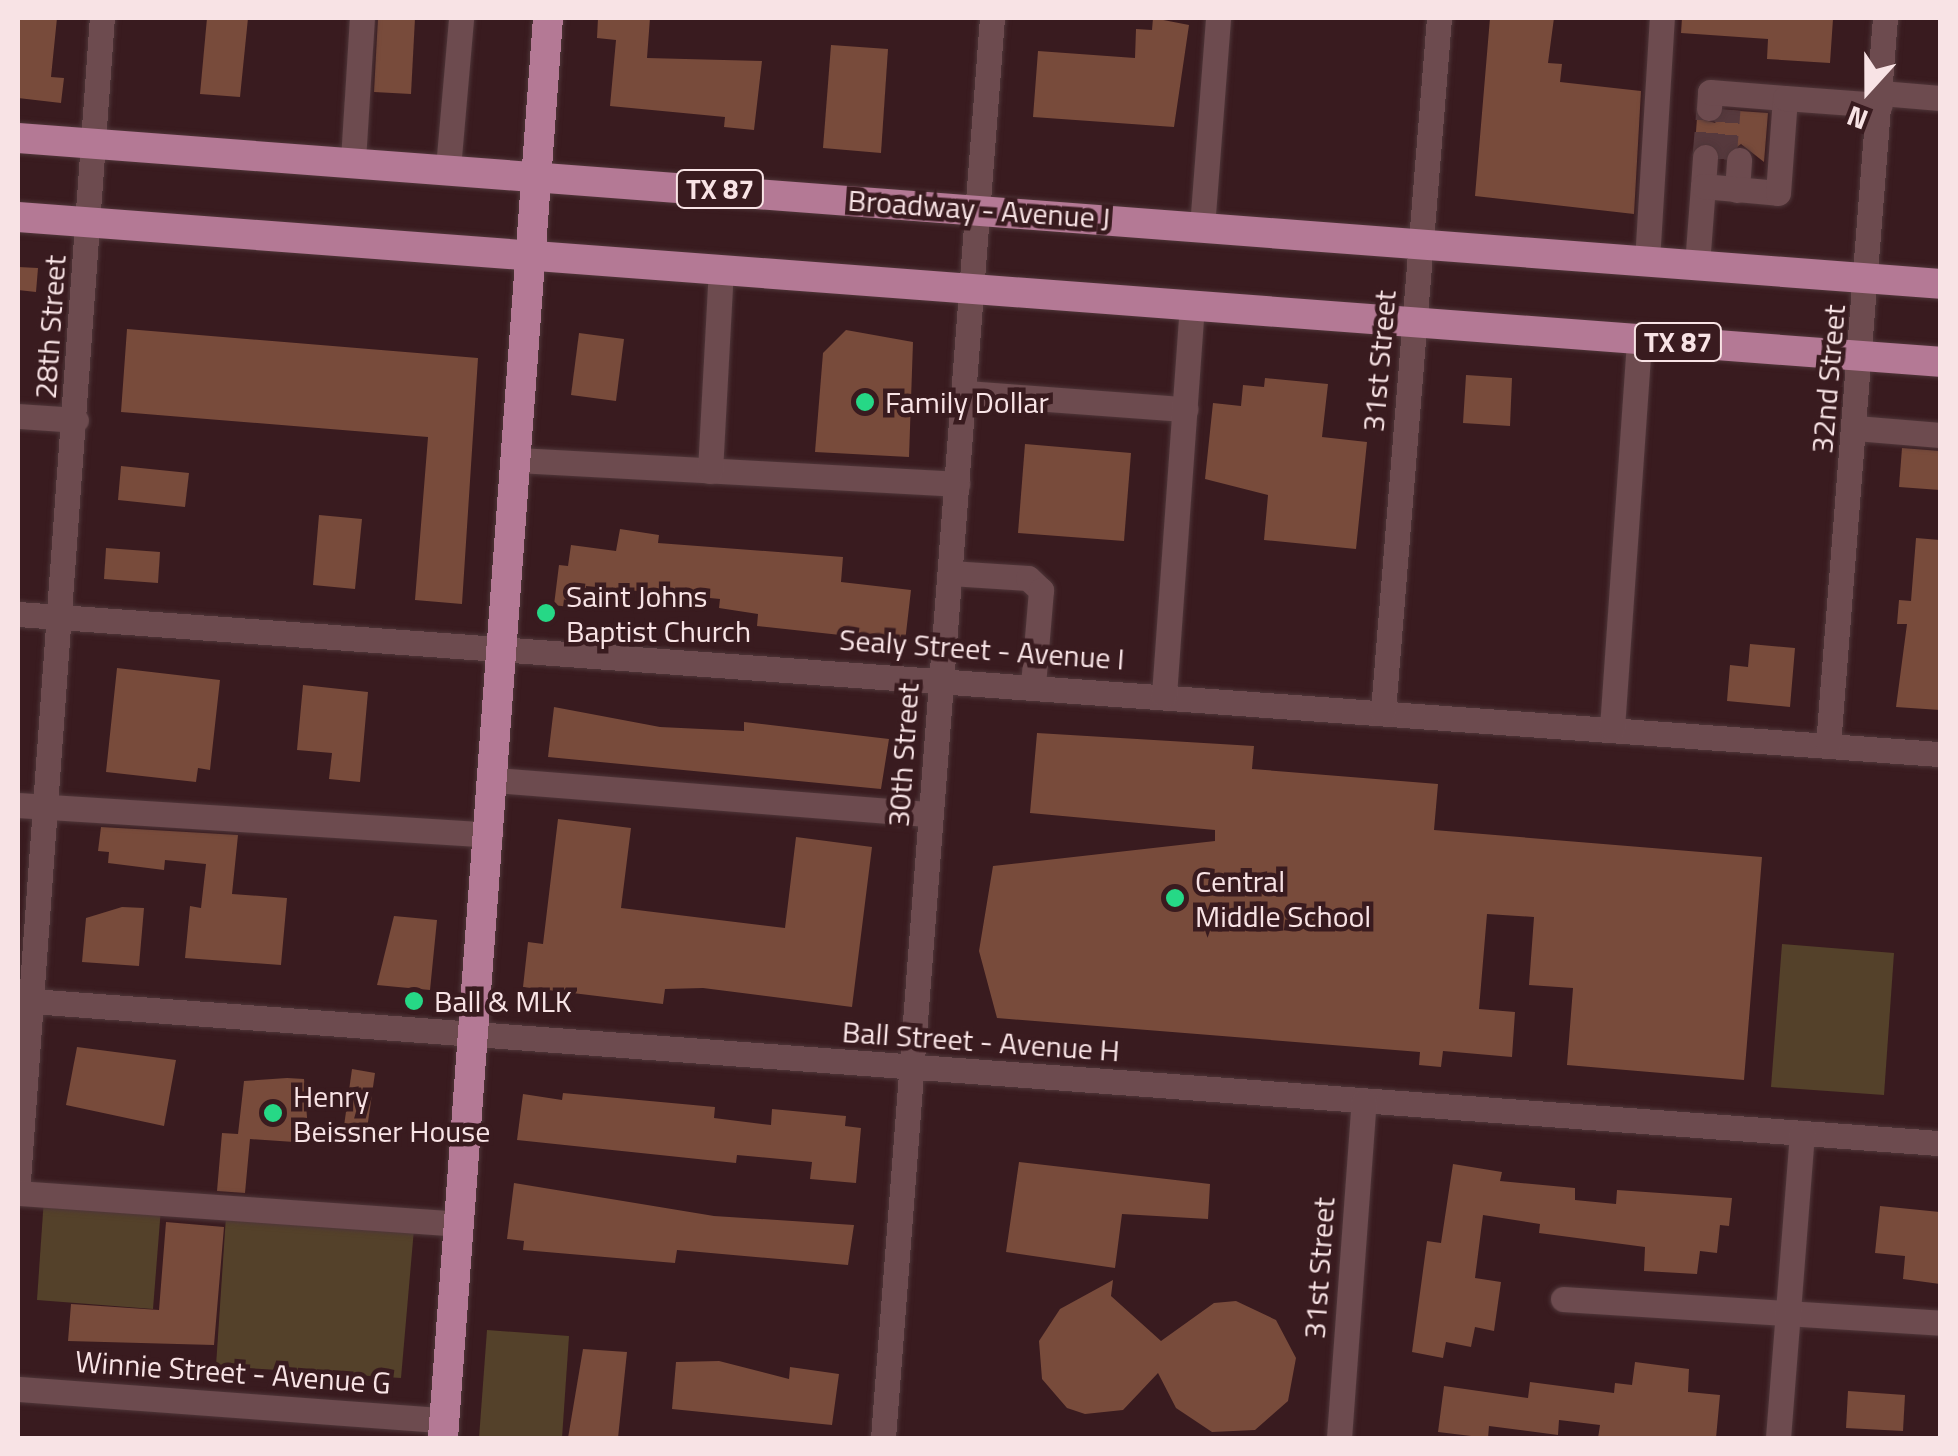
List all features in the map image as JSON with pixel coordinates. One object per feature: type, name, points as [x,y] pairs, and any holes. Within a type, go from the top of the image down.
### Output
[{"type":"main road","points":[[444,1429],[495,780],[548,18]]},
{"type":"main road","name":"Broadway - Avenue J","points":[[18,138],[352,160],[1940,284]]},
{"type":"main road","name":"TX 87","points":[[18,217],[1940,362]]},
{"type":"street","name":"28th Street","points":[[18,1180],[24,1001],[46,802],[91,222],[102,18]]},
{"type":"street","points":[[352,160],[362,18]]},
{"type":"street","points":[[448,168],[461,18]]},
{"type":"street","name":"30th Street","points":[[883,1438],[992,18]]},
{"type":"street","points":[[1202,226],[1218,18]]},
{"type":"street","name":"31st Street","points":[[1383,711],[1438,18]]},
{"type":"street","points":[[1646,261],[1662,18]]},
{"type":"street","name":"32nd Street","points":[[1828,745],[1869,278],[1886,18]]},
{"type":"street","points":[[1721,188],[1778,193],[1785,98]]},
{"type":"street","points":[[1731,103],[1785,98],[1940,98]]},
{"type":"street","points":[[1697,265],[1721,188],[1723,158]]},
{"type":"street","points":[[710,471],[721,271]]},
{"type":"street","points":[[1164,695],[1192,306]]},
{"type":"street","points":[[1612,728],[1639,339]]},
{"type":"street","points":[[966,393],[1185,409]]},
{"type":"street","points":[[18,416],[76,420]]},
{"type":"street","points":[[1856,428],[1940,435]]},
{"type":"street","points":[[516,460],[957,484]]},
{"type":"street","points":[[950,573],[1028,578],[1041,590],[1033,684]]},
{"type":"street","name":"Sealy Street - Avenue I","points":[[18,614],[1033,684],[1940,754]]},
{"type":"street","points":[[495,780],[931,814]]},
{"type":"street","points":[[18,805],[46,802],[490,835]]},
{"type":"street","name":"Ball Street - Avenue H","points":[[24,1001],[1940,1142]]},
{"type":"street","name":"31st Street","points":[[1338,1438],[1364,1102]]},
{"type":"street","points":[[1778,1438],[1802,1133]]},
{"type":"street","points":[[18,1193],[460,1224]]},
{"type":"street","points":[[1563,1299],[1940,1323]]},
{"type":"street","name":"Winnie Street - Avenue G","points":[[18,1388],[444,1429]]},
{"type":"shaded area","points":[[1782,944],[1894,953],[1884,1095],[1771,1087]]},
{"type":"shaded area","points":[[44,1198],[161,1208],[153,1309],[37,1300]]},
{"type":"shaded area","points":[[226,1216],[414,1229],[401,1378],[216,1366]]},
{"type":"shaded area","points":[[487,1330],[569,1336],[562,1438],[479,1438]]},
{"type":"building","points":[[18,18],[57,18],[51,77],[64,78],[61,103],[18,98]]},
{"type":"building","points":[[207,18],[248,18],[240,97],[200,94]]},
{"type":"building","points":[[378,18],[415,18],[411,94],[374,92]]},
{"type":"building","points":[[598,18],[650,18],[647,58],[762,61],[754,130],[724,127],[725,117],[610,106],[616,40],[597,38]]},
{"type":"building","points":[[1153,18],[1189,25],[1174,127],[1033,117],[1038,51],[1135,58],[1136,29],[1152,30]]},
{"type":"building","points":[[1490,18],[1554,18],[1548,63],[1562,64],[1560,82],[1641,91],[1634,214],[1475,196]]},
{"type":"building","points":[[1682,18],[1833,19],[1830,63],[1767,59],[1768,39],[1681,33]]},
{"type":"building","points":[[831,45],[888,49],[881,153],[823,148]]},
{"type":"building","points":[[1725,110],[1768,113],[1764,162],[1741,144],[1723,158],[1713,143],[1695,145],[1697,118],[1715,123]]},
{"type":"building","points":[[18,267],[38,268],[36,292],[18,290]]},
{"type":"building","points":[[127,329],[478,358],[462,604],[415,600],[428,437],[121,412]]},
{"type":"building","name":"Family Dollar","points":[[846,330],[913,342],[909,457],[815,452],[823,353]]},
{"type":"building","points":[[579,333],[624,339],[616,401],[571,395]]},
{"type":"building","points":[[1466,375],[1512,378],[1510,426],[1463,423]]},
{"type":"building","points":[[1265,378],[1328,384],[1322,437],[1367,442],[1356,549],[1264,540],[1268,495],[1205,479],[1213,403],[1241,406],[1243,385],[1264,387]]},
{"type":"building","points":[[1025,444],[1131,453],[1124,541],[1018,533]]},
{"type":"building","points":[[1902,448],[1940,451],[1940,490],[1899,487]]},
{"type":"building","points":[[121,466],[189,473],[185,507],[118,500]]},
{"type":"building","points":[[319,515],[362,519],[355,589],[313,585]]},
{"type":"building","points":[[620,529],[659,535],[658,543],[843,557],[841,582],[911,590],[905,642],[757,626],[758,614],[719,608],[720,599],[586,586],[583,609],[554,605],[559,565],[568,566],[571,545],[616,551]]},
{"type":"building","points":[[1916,538],[1940,540],[1940,710],[1896,707],[1907,624],[1897,624],[1899,600],[1911,601]]},
{"type":"building","points":[[106,548],[160,552],[158,583],[104,579]]},
{"type":"building","points":[[1750,644],[1795,648],[1790,707],[1727,701],[1730,665],[1748,667]]},
{"type":"building","points":[[117,668],[220,680],[210,770],[198,768],[196,782],[106,772]]},
{"type":"building","points":[[303,685],[368,692],[360,782],[329,779],[332,753],[297,750]]},
{"type":"building","points":[[554,707],[660,727],[744,731],[744,722],[889,739],[881,789],[548,757]]},
{"type":"building","points":[[1037,733],[1254,746],[1252,769],[1438,784],[1434,830],[1762,857],[1744,1080],[1567,1065],[1573,988],[1529,985],[1534,917],[1487,914],[1479,1009],[1515,1012],[1512,1057],[1443,1051],[1441,1067],[1419,1065],[1420,1052],[997,1018],[979,951],[993,866],[1215,841],[1215,830],[1030,813]]},
{"type":"building","points":[[558,819],[631,828],[621,908],[785,928],[796,837],[872,847],[852,1007],[703,988],[665,989],[663,1004],[523,987],[528,942],[543,944]]},
{"type":"building","points":[[101,827],[238,835],[232,894],[287,898],[281,965],[185,958],[190,906],[201,908],[206,864],[165,860],[164,870],[108,863],[109,852],[98,851]]},
{"type":"building","points":[[122,907],[144,908],[139,966],[82,962],[86,918]]},
{"type":"building","points":[[394,916],[437,920],[430,990],[377,985]]},
{"type":"building","points":[[77,1047],[176,1060],[164,1126],[66,1105]]},
{"type":"building","points":[[352,1069],[375,1073],[367,1129],[344,1126]]},
{"type":"building","name":"Henry Beissner House","points":[[304,1079],[309,1143],[250,1139],[245,1193],[217,1191],[222,1133],[238,1134],[244,1081]]},
{"type":"building","points":[[563,1093],[715,1107],[714,1118],[771,1125],[772,1109],[846,1116],[845,1126],[861,1128],[856,1183],[810,1179],[812,1162],[737,1155],[736,1163],[517,1140],[523,1094],[562,1100]]},
{"type":"building","points":[[1019,1162],[1210,1184],[1208,1219],[1122,1214],[1115,1268],[1006,1252]]},
{"type":"building","points":[[1453,1164],[1502,1172],[1500,1181],[1575,1188],[1575,1200],[1616,1204],[1617,1190],[1732,1198],[1729,1226],[1720,1225],[1717,1253],[1700,1251],[1697,1274],[1644,1271],[1645,1247],[1539,1233],[1540,1224],[1483,1215],[1475,1278],[1501,1282],[1494,1331],[1475,1327],[1471,1347],[1446,1342],[1443,1358],[1412,1352],[1427,1241],[1441,1243]]},
{"type":"building","points":[[514,1183],[714,1216],[854,1225],[848,1265],[677,1250],[675,1263],[523,1250],[524,1241],[507,1239]]},
{"type":"building","points":[[1880,1206],[1940,1212],[1940,1284],[1903,1279],[1905,1256],[1875,1253]]},
{"type":"building","points":[[166,1222],[224,1227],[214,1345],[68,1341],[71,1304],[159,1310]]},
{"type":"building","points":[[1113,1280],[1111,1296],[1161,1341],[1214,1303],[1236,1301],[1276,1320],[1296,1358],[1288,1401],[1255,1430],[1212,1432],[1176,1408],[1158,1373],[1123,1410],[1085,1414],[1067,1408],[1042,1379],[1039,1341],[1060,1309]]},
{"type":"building","points":[[583,1349],[627,1352],[618,1438],[568,1438]]},
{"type":"building","points":[[719,1361],[789,1379],[790,1367],[839,1374],[832,1425],[672,1409],[676,1362]]},
{"type":"building","points":[[1635,1362],[1689,1369],[1688,1392],[1720,1395],[1716,1438],[1598,1438],[1600,1425],[1559,1420],[1558,1435],[1489,1426],[1488,1438],[1438,1432],[1444,1386],[1528,1398],[1530,1382],[1614,1393],[1615,1383],[1632,1385]]},
{"type":"building","points":[[1848,1391],[1905,1395],[1903,1431],[1846,1428]]},
{"type":"tunnel","points":[[1705,157],[1709,108]]},
{"type":"tunnel","points":[[1724,159],[1728,109]]},
{"type":"place","name":"Family Dollar","points":[[865,402]]},
{"type":"place","name":"Saint Johns Baptist Church","points":[[546,613]]},
{"type":"place","name":"Central Middle School","points":[[1175,898]]},
{"type":"place","name":"Ball & MLK","points":[[414,1001]]},
{"type":"place","name":"Henry Beissner House","points":[[273,1113]]}]
